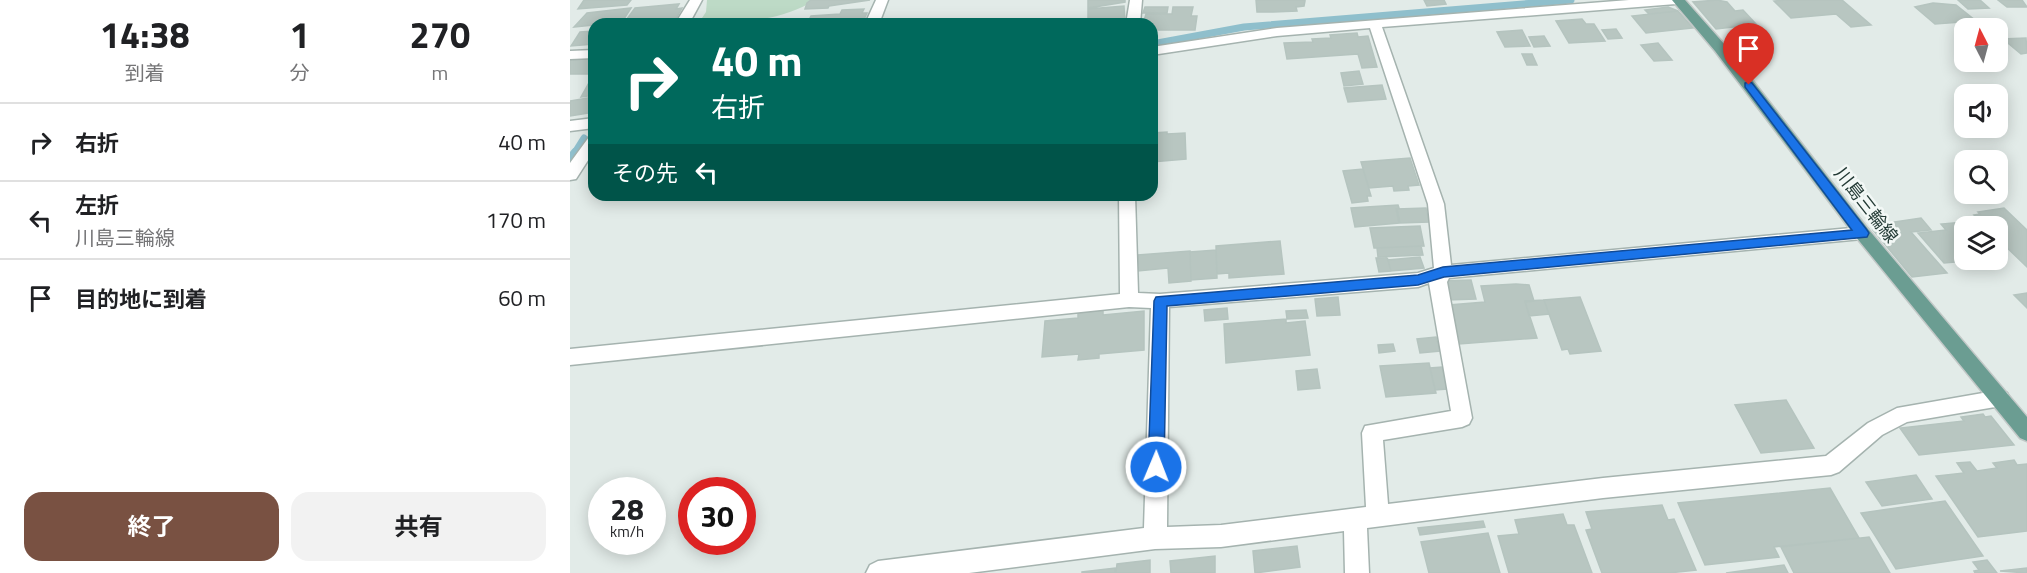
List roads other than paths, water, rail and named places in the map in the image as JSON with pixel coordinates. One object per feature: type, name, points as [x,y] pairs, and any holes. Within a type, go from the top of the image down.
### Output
[{"type":"main road","name":"川島三輪線","points":[[1677,0],[1720,48],[1862,233],[2027,432]]},
{"type":"street","points":[[686,18],[696,0]]},
{"type":"street","points":[[874,18],[882,0]]},
{"type":"street","points":[[1134,18],[1136,0]]},
{"type":"street","points":[[1158,50],[1277,33],[1677,0]]},
{"type":"street","points":[[1375,25],[1436,204],[1443,272],[1438,282],[1462,418],[1372,433],[1378,515]]},
{"type":"street","points":[[570,55],[588,54]]},
{"type":"street","points":[[570,126],[588,124]]},
{"type":"street","points":[[570,176],[588,149]]},
{"type":"street","points":[[1126,201],[1129,300]]},
{"type":"street","points":[[570,357],[1129,300],[1161,301],[1418,280],[1443,272],[1862,233]]},
{"type":"street","points":[[1155,538],[1161,301]]},
{"type":"street","points":[[878,573],[1155,538],[1221,536],[1603,488],[1831,465],[1875,429],[1904,414],[2000,399]]},
{"type":"street","points":[[1355,518],[1358,573]]},
{"type":"waterway","points":[[1158,43],[1244,27],[1571,0]]},
{"type":"waterway","points":[[574,154],[584,138]]},
{"type":"waterway","points":[[570,159],[575,152]]}]
